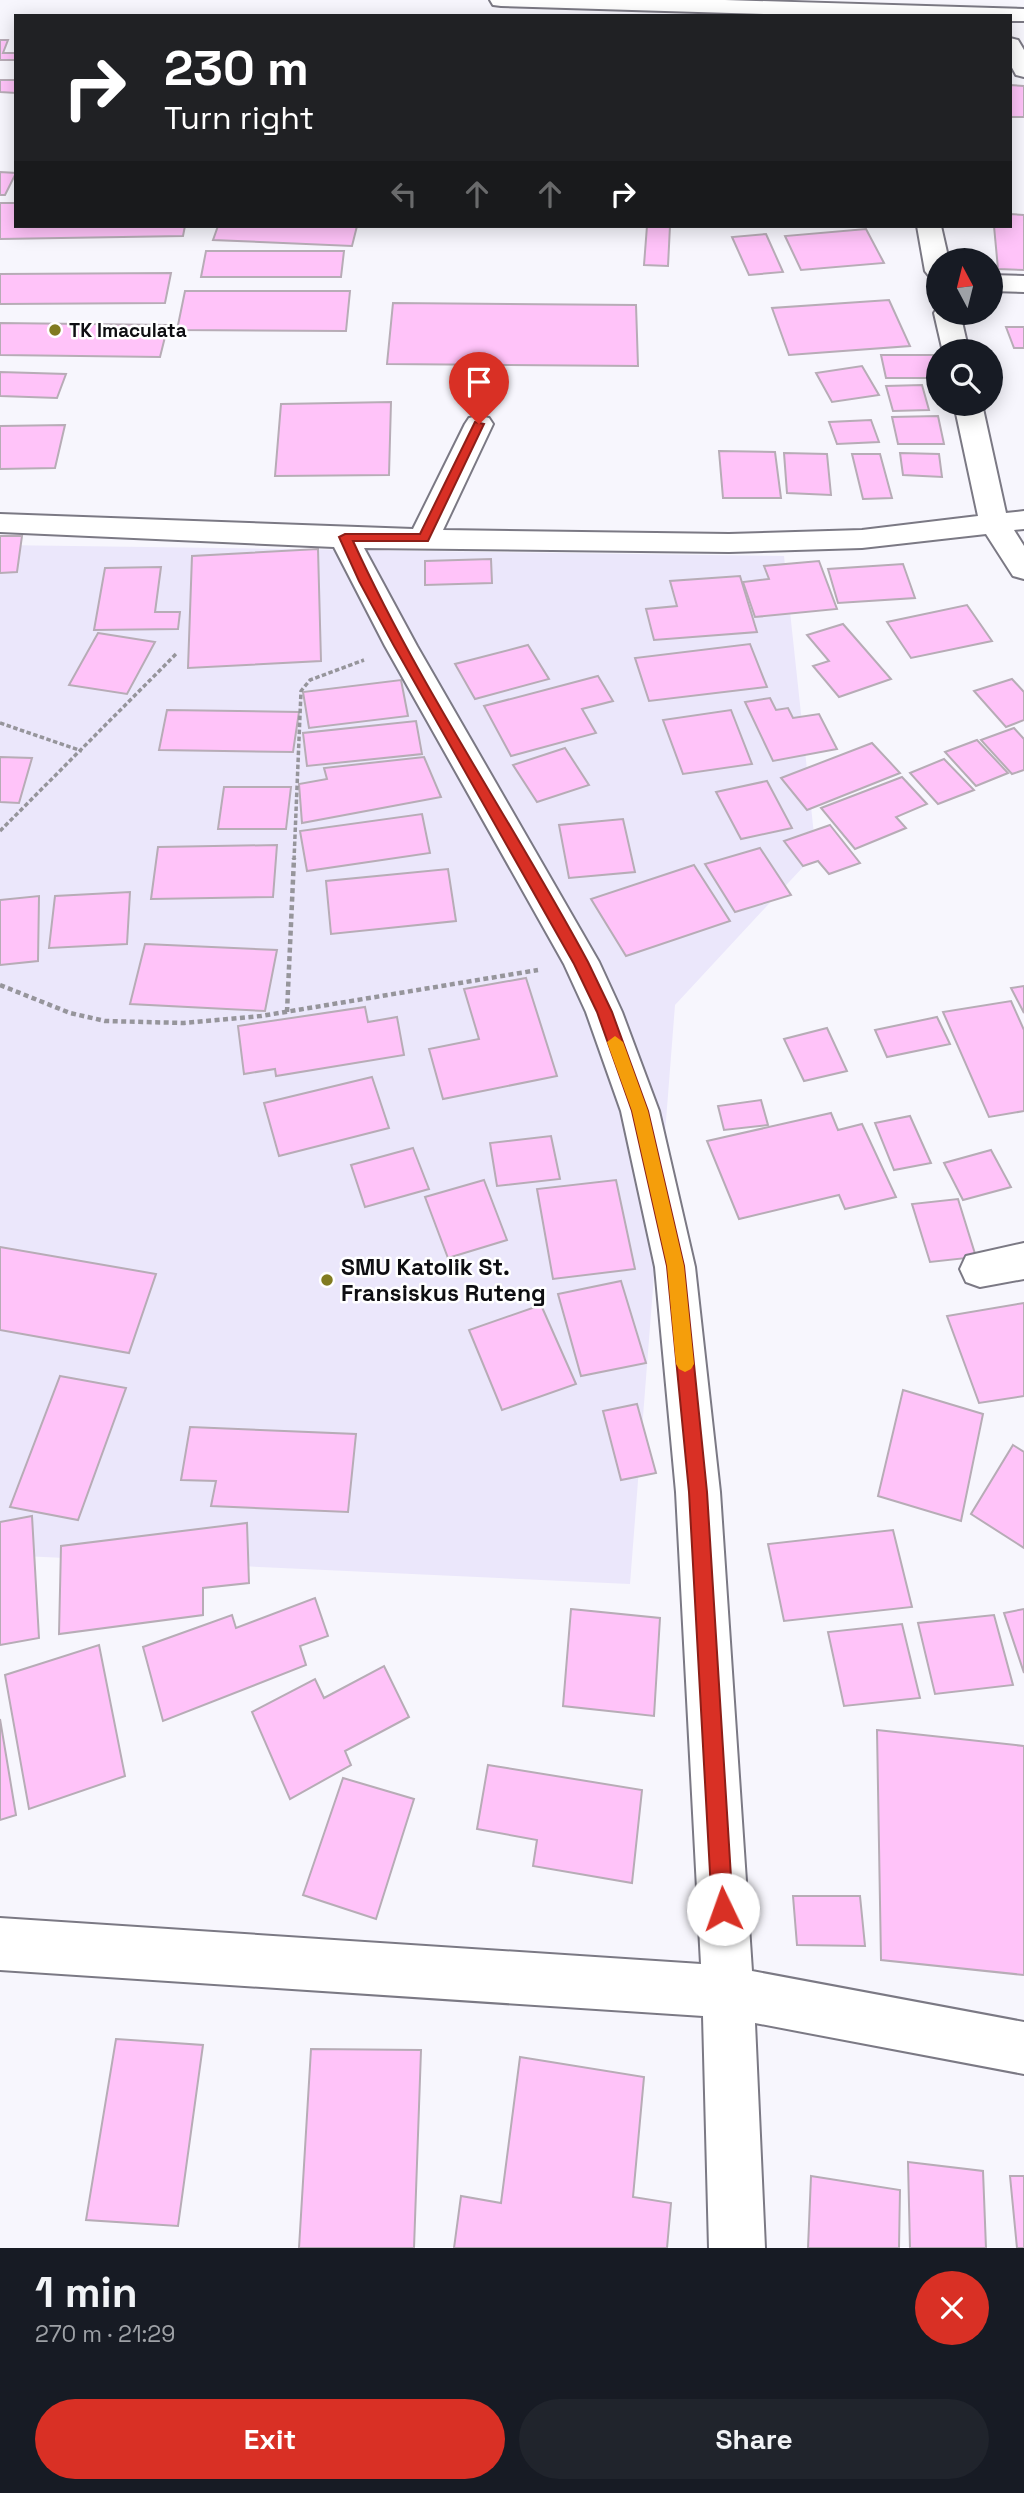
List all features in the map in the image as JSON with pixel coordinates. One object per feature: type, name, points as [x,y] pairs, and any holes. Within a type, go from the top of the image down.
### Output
[{"type":"street","points":[[500,0],[752,3],[950,14]]},
{"type":"street","points":[[1012,49],[1024,70]]},
{"type":"street","points":[[929,228],[933,248]]},
{"type":"street","points":[[1003,283],[1024,284]]},
{"type":"street","points":[[971,416],[994,523],[1024,569]]},
{"type":"street","points":[[424,538],[479,424]]},
{"type":"street","points":[[0,523],[345,537],[742,542],[862,539],[1024,520]]},
{"type":"street","points":[[345,537],[365,581],[401,646],[581,962],[604,1012],[640,1111],[676,1266],[698,1492],[728,1992],[737,2248]]},
{"type":"street","points":[[980,1269],[1024,1261]]},
{"type":"street","points":[[0,1944],[728,1992],[1024,2048]]},
{"type":"path","points":[[286,1012],[301,691],[310,680],[401,646]]},
{"type":"path","points":[[0,831],[177,653]]},
{"type":"path","points":[[0,723],[82,751]]},
{"type":"path","points":[[0,985],[70,1013],[105,1021],[184,1023],[286,1012],[581,962]]},
{"type":"shaded area","name":"SMU Katolik St. Fransiskus Ruteng","points":[[0,545],[784,556],[816,853],[675,1005],[630,1584],[0,1555]]},
{"type":"building","points":[[0,40],[8,40],[3,53],[14,53],[14,60],[0,60]]},
{"type":"building","points":[[0,80],[14,80],[14,93],[0,92]]},
{"type":"building","points":[[1012,85],[1024,86],[1024,117],[1012,117]]},
{"type":"building","points":[[0,172],[14,173],[5,195],[0,195]]},
{"type":"building","points":[[0,203],[14,203],[14,228],[185,228],[183,236],[0,239]]},
{"type":"building","points":[[1012,214],[1024,215],[1024,270],[1003,269],[1003,248],[996,248],[994,228],[1012,228]]},
{"type":"building","points":[[217,228],[356,228],[352,246],[213,240]]},
{"type":"building","points":[[647,228],[670,228],[668,266],[644,265]]},
{"type":"building","points":[[866,229],[884,263],[801,270],[785,236]]},
{"type":"building","points":[[766,234],[783,272],[749,275],[732,237]]},
{"type":"building","points":[[206,251],[344,251],[341,277],[201,277]]},
{"type":"building","points":[[171,273],[165,303],[0,304],[0,274]]},
{"type":"building","points":[[185,291],[350,291],[346,331],[177,330]]},
{"type":"building","points":[[889,300],[910,346],[789,355],[772,308]]},
{"type":"building","points":[[393,303],[636,305],[638,366],[387,364]]},
{"type":"building","points":[[0,323],[168,325],[160,357],[0,355]]},
{"type":"building","points":[[1006,327],[1024,327],[1024,348],[1014,348]]},
{"type":"building","points":[[881,355],[926,355],[926,378],[886,378]]},
{"type":"building","points":[[862,366],[879,395],[832,402],[816,373]]},
{"type":"building","points":[[0,372],[66,374],[57,398],[0,396]]},
{"type":"building","points":[[922,385],[926,410],[893,411],[886,386]]},
{"type":"building","points":[[391,402],[389,475],[275,476],[281,404]]},
{"type":"building","points":[[938,416],[944,444],[898,444],[892,417]]},
{"type":"building","points":[[871,420],[879,442],[837,444],[829,422]]},
{"type":"building","points":[[65,425],[55,468],[0,469],[0,426]]},
{"type":"building","points":[[719,451],[775,452],[781,498],[723,498]]},
{"type":"building","points":[[784,453],[827,454],[831,495],[787,493]]},
{"type":"building","points":[[900,453],[939,454],[942,477],[903,475]]},
{"type":"building","points":[[852,454],[880,454],[892,498],[863,499]]},
{"type":"building","points":[[0,536],[22,536],[17,572],[0,573]]},
{"type":"building","points":[[318,549],[321,661],[188,668],[192,556]]},
{"type":"building","points":[[491,559],[492,583],[425,585],[425,561]]},
{"type":"building","points":[[819,561],[837,609],[755,617],[743,582],[769,579],[764,566]]},
{"type":"building","points":[[903,564],[915,598],[838,603],[828,569]]},
{"type":"building","points":[[161,567],[155,612],[180,612],[178,629],[94,630],[105,568]]},
{"type":"building","points":[[740,576],[757,632],[654,640],[646,609],[677,606],[670,581]]},
{"type":"building","points":[[967,605],[992,641],[911,658],[887,622]]},
{"type":"building","points":[[843,624],[891,679],[839,697],[813,666],[829,661],[807,635]]},
{"type":"building","points":[[98,633],[155,642],[127,694],[69,685]]},
{"type":"building","points":[[750,644],[767,687],[649,701],[635,658]]},
{"type":"building","points":[[528,645],[549,679],[475,699],[455,664]]},
{"type":"building","points":[[598,676],[613,701],[582,709],[596,733],[511,756],[484,706]]},
{"type":"building","points":[[1012,679],[1024,692],[1024,720],[1006,727],[974,691]]},
{"type":"building","points":[[401,680],[408,716],[309,728],[303,692]]},
{"type":"building","points":[[770,698],[776,710],[788,708],[793,718],[819,714],[837,749],[773,761],[745,702]]},
{"type":"building","points":[[167,710],[299,712],[293,752],[159,750]]},
{"type":"building","points":[[731,710],[752,764],[683,774],[663,720]]},
{"type":"building","points":[[416,721],[422,754],[307,766],[303,733]]},
{"type":"building","points":[[1014,728],[1024,739],[1024,770],[1012,774],[981,740]]},
{"type":"building","points":[[977,740],[1008,773],[976,786],[945,752]]},
{"type":"building","points":[[872,743],[900,773],[807,810],[781,778]]},
{"type":"building","points":[[565,748],[589,785],[537,802],[513,765]]},
{"type":"building","points":[[0,757],[32,758],[19,803],[0,802]]},
{"type":"building","points":[[424,757],[441,797],[302,823],[299,784],[327,779],[324,768]]},
{"type":"building","points":[[944,759],[974,790],[938,804],[910,773]]},
{"type":"building","points":[[902,777],[927,804],[896,817],[906,828],[855,849],[821,808]]},
{"type":"building","points":[[767,781],[792,828],[741,839],[716,792]]},
{"type":"building","points":[[224,787],[291,787],[286,829],[218,829]]},
{"type":"building","points":[[422,814],[430,853],[307,871],[300,831]]},
{"type":"building","points":[[623,819],[635,872],[569,878],[559,825]]},
{"type":"building","points":[[830,825],[860,863],[829,874],[818,861],[803,866],[784,841]]},
{"type":"building","points":[[277,845],[273,897],[151,899],[158,847]]},
{"type":"building","points":[[760,848],[791,895],[735,912],[705,864]]},
{"type":"building","points":[[694,865],[730,921],[626,956],[591,899]]},
{"type":"building","points":[[448,869],[456,921],[331,934],[326,881]]},
{"type":"building","points":[[130,892],[127,944],[49,948],[55,896]]},
{"type":"building","points":[[39,896],[38,961],[0,965],[0,900]]},
{"type":"building","points":[[145,944],[277,950],[265,1011],[130,1004]]},
{"type":"building","points":[[526,978],[557,1076],[443,1099],[429,1049],[479,1039],[464,989]]},
{"type":"building","points":[[1024,986],[1024,1013],[1011,988]]},
{"type":"building","points":[[1011,1001],[1024,1030],[1024,1111],[989,1117],[943,1012]]},
{"type":"building","points":[[365,1007],[368,1022],[397,1017],[404,1055],[276,1076],[275,1069],[244,1074],[238,1026]]},
{"type":"building","points":[[937,1017],[950,1044],[887,1057],[875,1030]]},
{"type":"building","points":[[827,1028],[847,1071],[804,1081],[784,1039]]},
{"type":"building","points":[[372,1077],[389,1128],[279,1156],[264,1103]]},
{"type":"building","points":[[761,1100],[768,1125],[724,1130],[718,1106]]},
{"type":"building","points":[[831,1113],[838,1130],[862,1124],[896,1197],[845,1209],[839,1195],[739,1219],[707,1141]]},
{"type":"building","points":[[910,1116],[931,1163],[894,1170],[875,1123]]},
{"type":"building","points":[[551,1136],[560,1179],[497,1186],[490,1143]]},
{"type":"building","points":[[413,1148],[429,1189],[365,1207],[351,1165]]},
{"type":"building","points":[[991,1150],[1011,1187],[963,1200],[944,1163]]},
{"type":"building","points":[[484,1180],[507,1240],[448,1258],[425,1197]]},
{"type":"building","points":[[616,1180],[635,1269],[553,1279],[537,1189]]},
{"type":"building","points":[[958,1199],[976,1257],[930,1262],[912,1204]]},
{"type":"building","points":[[0,1247],[156,1274],[129,1353],[0,1330]]},
{"type":"building","points":[[621,1281],[646,1363],[581,1376],[558,1294]]},
{"type":"building","points":[[1024,1303],[1024,1396],[979,1403],[947,1316]]},
{"type":"building","points":[[541,1305],[576,1384],[502,1410],[469,1330]]},
{"type":"building","points":[[60,1376],[126,1388],[78,1520],[10,1507]]},
{"type":"building","points":[[903,1390],[983,1414],[961,1521],[878,1496]]},
{"type":"building","points":[[637,1404],[656,1473],[621,1480],[603,1411]]},
{"type":"building","points":[[190,1427],[356,1434],[348,1512],[211,1506],[216,1481],[181,1480]]},
{"type":"building","points":[[1013,1445],[1024,1452],[1024,1548],[971,1514]]},
{"type":"building","points":[[32,1516],[39,1638],[0,1645],[0,1522]]},
{"type":"building","points":[[247,1523],[249,1583],[203,1588],[203,1615],[59,1634],[61,1546]]},
{"type":"building","points":[[893,1530],[912,1607],[784,1621],[768,1544]]},
{"type":"building","points":[[315,1598],[328,1636],[300,1646],[306,1665],[163,1721],[143,1647],[232,1615],[236,1628]]},
{"type":"building","points":[[571,1609],[660,1618],[654,1716],[563,1706]]},
{"type":"building","points":[[1024,1609],[1024,1673],[1004,1613]]},
{"type":"building","points":[[994,1615],[1013,1685],[935,1694],[918,1623]]},
{"type":"building","points":[[902,1624],[920,1698],[844,1706],[828,1632]]},
{"type":"building","points":[[99,1645],[125,1776],[29,1809],[5,1675]]},
{"type":"building","points":[[384,1666],[409,1717],[345,1751],[351,1765],[290,1799],[252,1712],[315,1679],[324,1698]]},
{"type":"building","points":[[0,1719],[16,1815],[0,1820]]},
{"type":"building","points":[[877,1730],[1024,1746],[1024,1975],[881,1960]]},
{"type":"building","points":[[488,1765],[642,1790],[632,1883],[533,1866],[537,1840],[477,1829]]},
{"type":"building","points":[[343,1778],[414,1799],[376,1919],[303,1895]]},
{"type":"building","points":[[793,1896],[860,1896],[865,1946],[797,1945]]},
{"type":"building","points":[[116,2039],[203,2045],[178,2226],[86,2220]]},
{"type":"building","points":[[311,2049],[421,2050],[414,2248],[299,2248]]},
{"type":"building","points":[[520,2057],[644,2077],[633,2197],[671,2203],[667,2248],[454,2248],[461,2196],[501,2203]]},
{"type":"building","points":[[908,2162],[983,2171],[986,2248],[910,2248]]},
{"type":"building","points":[[811,2176],[900,2190],[899,2248],[808,2248]]},
{"type":"building","points":[[1010,2176],[1024,2176],[1024,2248],[1017,2248]]},
{"type":"slow traffic","points":[[615,1042],[640,1111],[676,1266],[685,1364]]},
{"type":"place","name":"TK Imaculata","points":[[55,330]]},
{"type":"place","name":"SMU Katolik St. Fransiskus Ruteng","points":[[327,1280]]},
{"type":"route","points":[[479,424],[424,538],[345,537],[365,581],[401,646],[581,962],[604,1012],[640,1111],[676,1266],[698,1492],[723,1909]]}]
